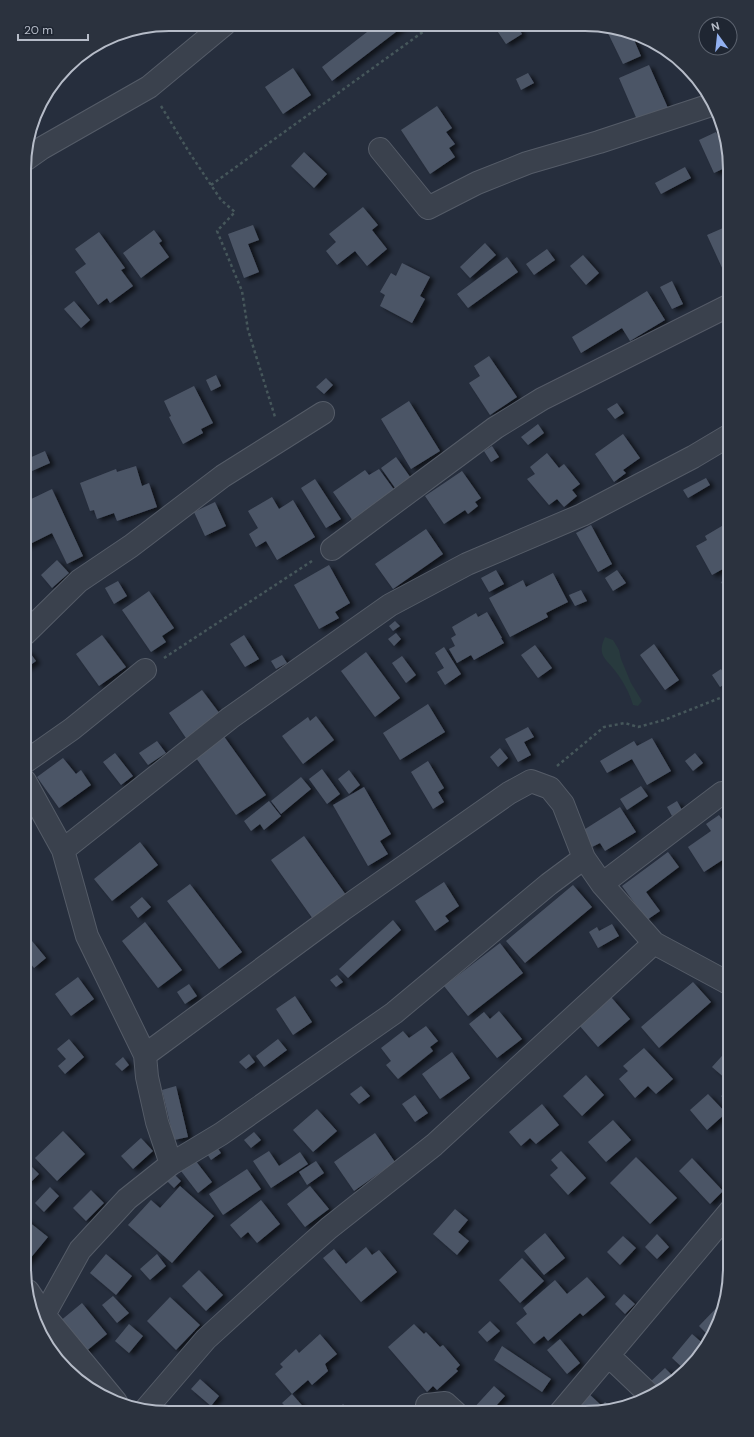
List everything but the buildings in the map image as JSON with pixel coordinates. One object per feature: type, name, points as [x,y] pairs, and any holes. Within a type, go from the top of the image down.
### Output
[{"type":"street","points":[[32,155],[149,87],[217,31]]},
{"type":"street","points":[[380,149],[428,208],[477,182],[527,163],[599,142],[708,106]]},
{"type":"street","points":[[332,549],[495,428],[542,399],[723,308]]},
{"type":"street","points":[[31,628],[79,582],[131,546],[223,476],[323,413]]},
{"type":"street","points":[[62,850],[230,718],[390,605],[467,564],[582,515],[693,457],[723,439]]},
{"type":"street","points":[[31,758],[72,728],[145,670]]},
{"type":"street","points":[[145,1055],[342,910],[509,793],[531,780],[550,788],[563,804],[584,858],[602,884],[654,943],[723,980]]},
{"type":"street","points":[[602,884],[722,793]]},
{"type":"street","points":[[31,794],[62,850],[87,936],[145,1055],[147,1077],[157,1122],[171,1164]]},
{"type":"street","points":[[44,1315],[80,1250],[127,1199],[171,1164],[221,1134],[394,1013],[549,884],[584,858]]},
{"type":"street","points":[[150,1405],[206,1339],[329,1228],[434,1145],[654,943]]},
{"type":"street","points":[[566,1406],[723,1219]]},
{"type":"street","points":[[36,1303],[44,1315],[106,1390]]},
{"type":"street","points":[[609,1356],[646,1392]]},
{"type":"street","points":[[426,1405],[445,1403],[448,1406]]},
{"type":"path","points":[[211,185],[424,31]]},
{"type":"path","points":[[149,87],[221,200],[235,212],[217,231],[242,291],[248,330],[271,402],[280,439]]},
{"type":"path","points":[[145,670],[332,549]]},
{"type":"path","points":[[537,783],[604,727],[625,723],[638,727],[664,720],[723,696]]},
{"type":"shaded area","points":[[605,637],[613,640],[619,650],[631,683],[642,701],[638,706],[633,705],[621,679],[602,653]]}]
